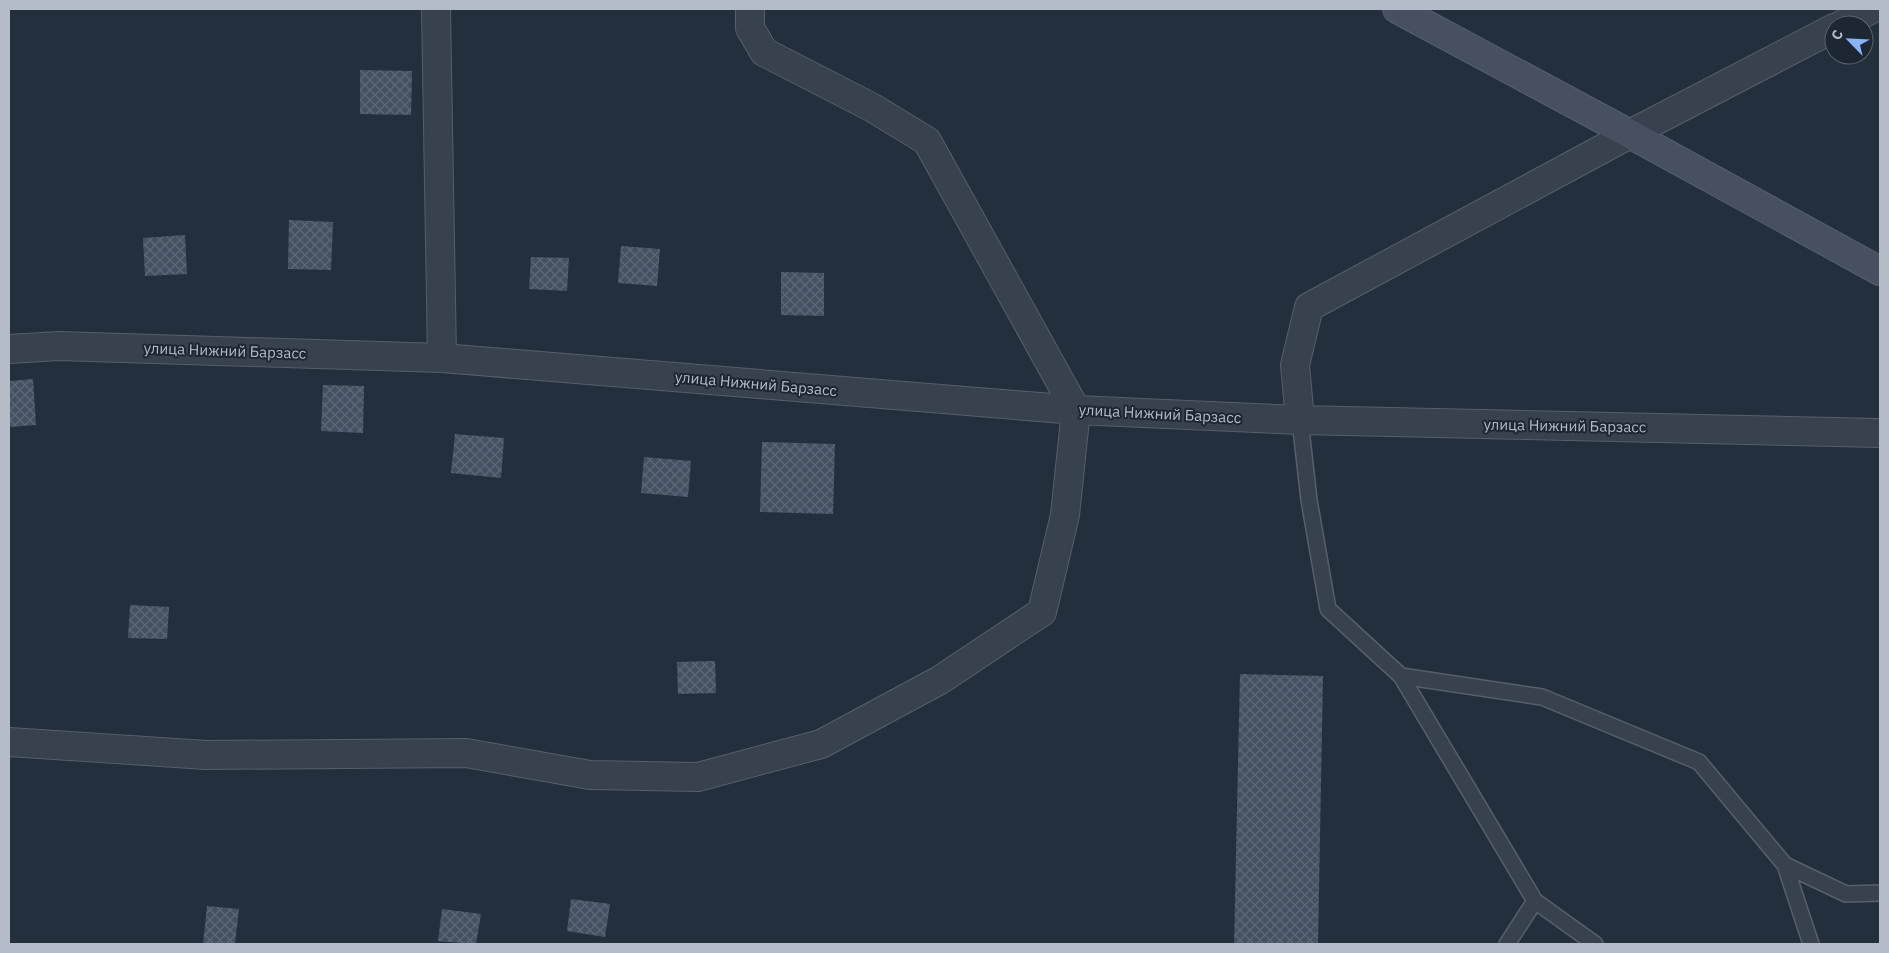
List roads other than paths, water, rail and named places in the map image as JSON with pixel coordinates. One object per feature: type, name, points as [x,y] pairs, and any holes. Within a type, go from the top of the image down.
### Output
[{"type":"main road","points":[[1397,9],[1880,271]]},
{"type":"street","points":[[436,9],[442,358]]},
{"type":"street","points":[[9,742],[206,755],[466,753],[590,775],[698,777],[821,744],[940,680],[1042,612],[1066,515],[1076,410],[927,141],[873,108],[764,52],[750,28],[750,9]]},
{"type":"street","points":[[1860,15],[1872,9]]},
{"type":"street","points":[[1300,420],[1295,365],[1309,307],[1630,134],[1824,33]]},
{"type":"street","name":"улица Нижний Барзасс","points":[[9,349],[58,346],[442,358],[1076,410],[1300,420],[1880,433]]},
{"type":"lane","points":[[1300,420],[1309,500],[1328,609],[1401,676],[1535,901],[1595,944]]},
{"type":"lane","points":[[1401,676],[1542,697],[1699,762],[1785,865],[1811,944]]},
{"type":"lane","points":[[1785,865],[1846,894],[1880,893]]},
{"type":"lane","points":[[1507,944],[1535,901]]}]
